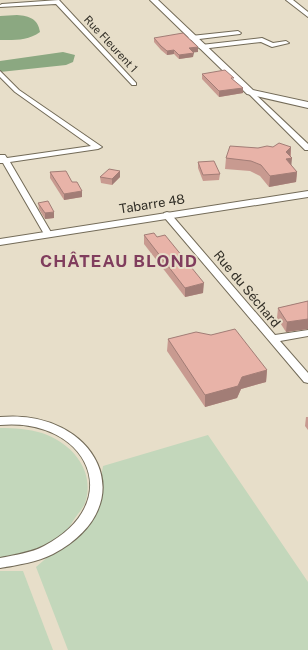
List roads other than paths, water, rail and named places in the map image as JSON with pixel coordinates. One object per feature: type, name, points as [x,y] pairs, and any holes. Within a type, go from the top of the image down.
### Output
[{"type":"main road","points":[[154,0],[237,83],[250,92],[308,105]]},
{"type":"main road","name":"Tabarre 48","points":[[0,242],[308,194]]},
{"type":"street","points":[[289,0],[308,15]]},
{"type":"street","points":[[2,6],[56,1]]},
{"type":"street","name":"Rue Fleurent 1","points":[[56,1],[134,84]]},
{"type":"street","points":[[191,38],[238,33]]},
{"type":"street","points":[[201,47],[262,40],[272,45],[286,43]]},
{"type":"street","points":[[0,73],[17,91],[98,147],[2,159],[48,234]]},
{"type":"street","points":[[250,92],[308,148]]},
{"type":"street","name":"Rue du Séchard","points":[[167,215],[308,380]]},
{"type":"street","points":[[272,339],[308,333]]},
{"type":"street","points":[[0,421],[32,422],[63,433],[78,443],[92,461],[98,483],[93,506],[78,528],[54,547],[24,559],[0,563]]},
{"type":"district","name":"CHÂTEAU BLOND","points":[[119,261]]}]
